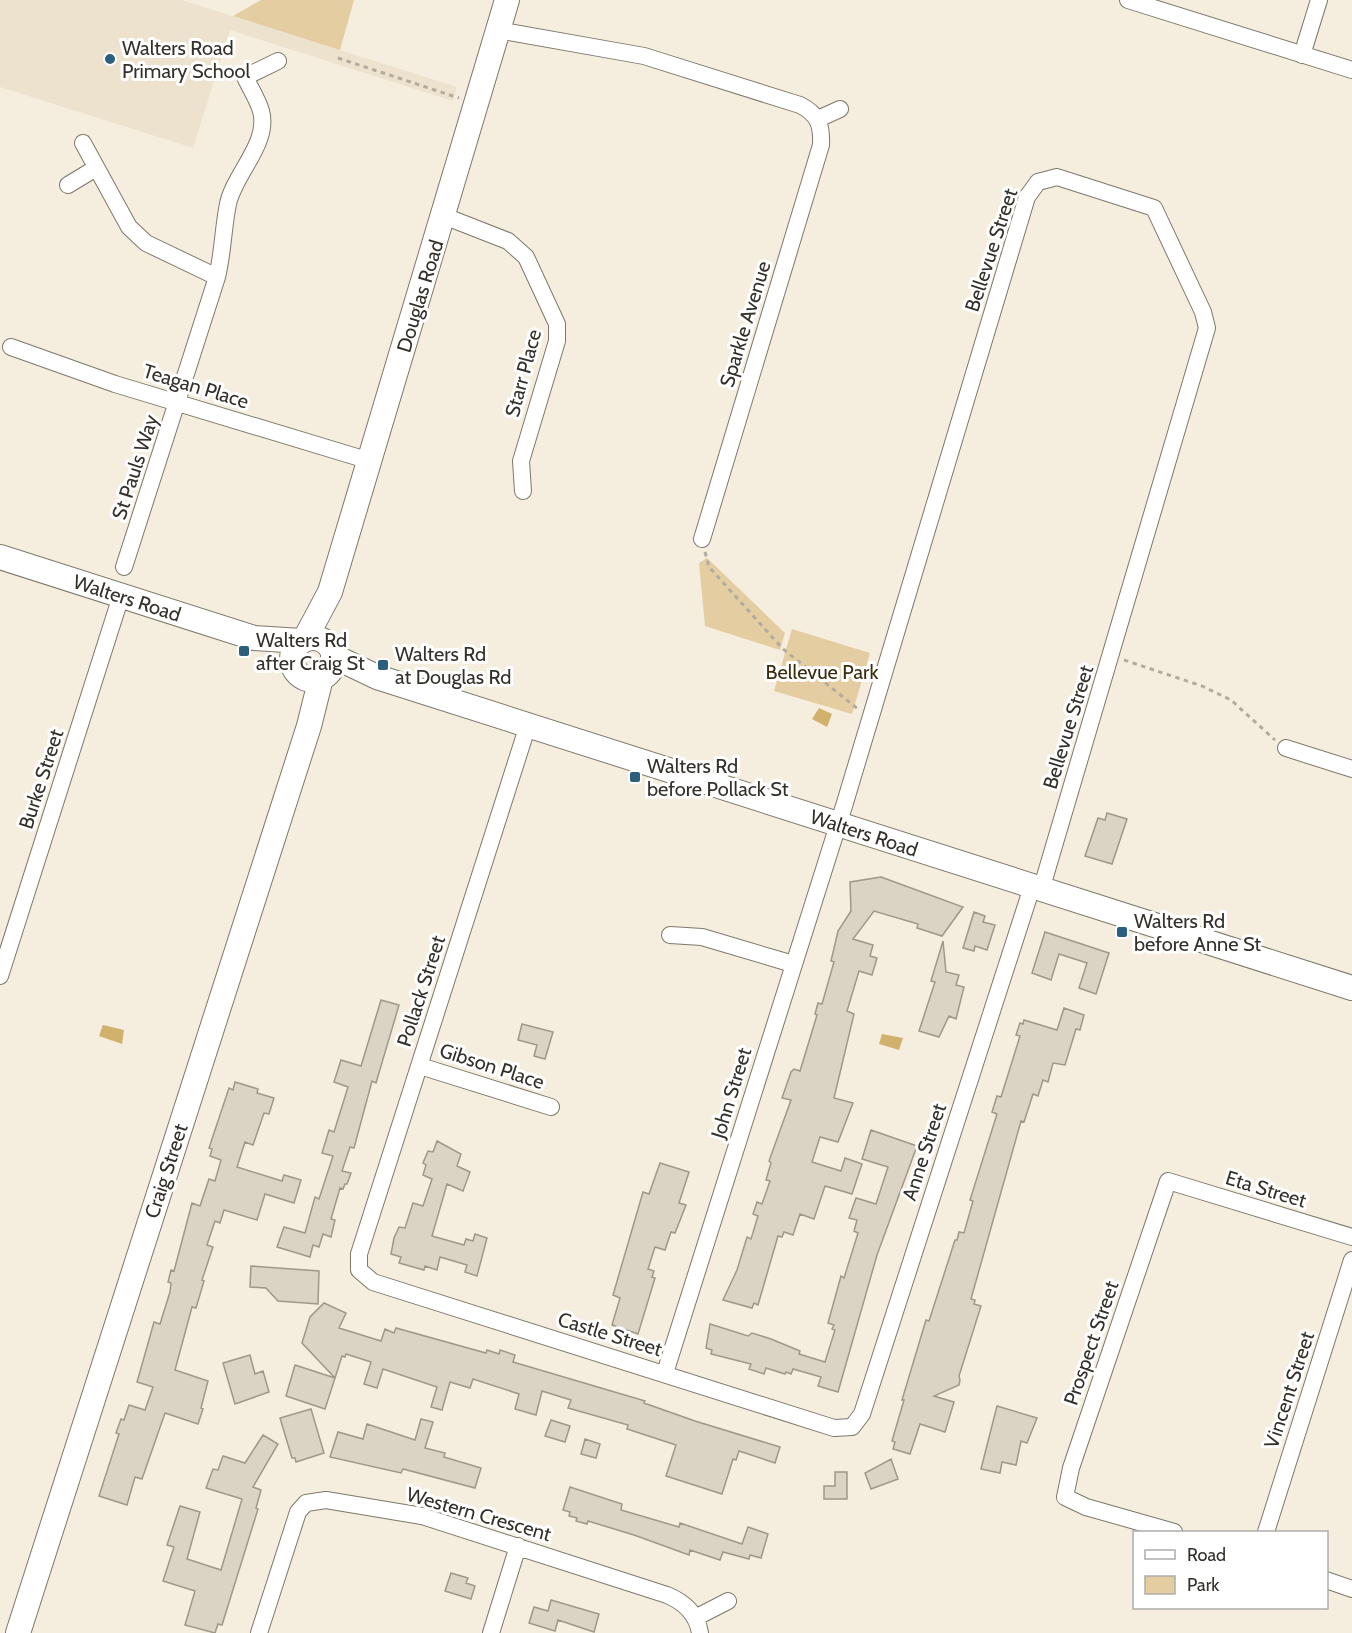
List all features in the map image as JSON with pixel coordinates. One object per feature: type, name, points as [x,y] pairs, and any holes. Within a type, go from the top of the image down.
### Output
[{"type":"street","name":"Douglas Road","points":[[313,659],[330,592],[507,0]]},
{"type":"street","points":[[1128,0],[1352,70]]},
{"type":"street","points":[[1302,55],[1319,0]]},
{"type":"street","points":[[498,30],[644,56],[800,105],[818,119],[840,109]]},
{"type":"street","name":"St Pauls Way","points":[[124,567],[218,277],[230,196],[258,141],[262,123],[261,111],[245,77],[278,61]]},
{"type":"street","name":"Sparkle Avenue","points":[[702,539],[821,145],[818,119]]},
{"type":"street","points":[[83,143],[129,227],[146,243],[218,277]]},
{"type":"street","points":[[68,185],[96,168]]},
{"type":"street","name":"Bellevue Street","points":[[838,825],[1026,197],[1033,187],[1049,177],[1066,179],[1154,208],[1207,323],[1207,333],[1111,656],[1036,888]]},
{"type":"street","name":"Starr Place","points":[[444,216],[508,241],[526,257],[557,324],[557,341],[521,461],[523,491]]},
{"type":"street","name":"Teagan Place","points":[[11,347],[178,403],[370,461]]},
{"type":"street","name":"Walters Road","points":[[0,557],[313,659],[528,725],[1352,988]]},
{"type":"street","name":"Burke Street","points":[[0,976],[121,596]]},
{"type":"street","name":"Craig Street","points":[[18,1633],[302,748],[311,709],[313,659]]},
{"type":"street","name":"Pollack Street","points":[[359,1270],[359,1254],[528,725]]},
{"type":"street","points":[[1286,748],[1352,770]]},
{"type":"street","name":"John Street","points":[[665,1373],[838,825]]},
{"type":"street","name":"Anne Street","points":[[852,1427],[859,1421],[866,1403],[1036,888]]},
{"type":"street","points":[[670,935],[702,937],[793,964]]},
{"type":"street","name":"Gibson Place","points":[[420,1066],[551,1107]]},
{"type":"street","name":"Eta Street","points":[[1168,1181],[1352,1237]]},
{"type":"street","name":"Prospect Street","points":[[1167,1531],[1086,1507],[1065,1497],[1071,1468],[1168,1181]]},
{"type":"street","name":"Vincent Street","points":[[1267,1531],[1352,1260]]},
{"type":"street","name":"Castle Street","points":[[359,1270],[373,1282],[834,1428],[852,1427]]},
{"type":"street","name":"Western Crescent","points":[[259,1633],[296,1517],[302,1507],[312,1501],[326,1500],[422,1516],[667,1595],[685,1605],[698,1625],[728,1601]]},
{"type":"street","points":[[491,1633],[518,1546]]},
{"type":"street","points":[[1328,1581],[1352,1589]]},
{"type":"path","points":[[338,58],[461,99]]},
{"type":"path","points":[[702,539],[709,567],[783,649],[871,719]]},
{"type":"path","points":[[1111,656],[1202,686],[1231,700],[1257,726],[1286,748]]},
{"type":"shaded area","name":"Walters Road Primary School","points":[[0,0],[182,0],[457,87],[453,101],[230,30],[193,148],[0,87]]},
{"type":"shaded area","points":[[819,708],[832,714],[827,727],[812,719]]},
{"type":"shaded area","points":[[103,1025],[124,1030],[122,1044],[99,1036]]},
{"type":"shaded area","points":[[882,1034],[903,1038],[899,1050],[879,1044]]},
{"type":"green space","points":[[261,0],[354,0],[340,50],[233,16]]},
{"type":"green space","points":[[707,558],[785,633],[780,650],[705,626],[699,563]]},
{"type":"green space","name":"Bellevue Park","points":[[792,629],[870,653],[852,714],[774,691]]},
{"type":"building","points":[[1107,813],[1127,819],[1112,864],[1085,856],[1098,818],[1105,820]]},
{"type":"building","points":[[881,877],[963,907],[942,936],[917,928],[918,924],[874,911],[853,939],[873,945],[870,956],[877,958],[872,975],[859,971],[847,1011],[854,1014],[834,1098],[853,1103],[838,1142],[820,1137],[812,1162],[841,1171],[845,1158],[862,1164],[852,1194],[825,1186],[814,1219],[800,1214],[793,1235],[784,1232],[782,1237],[778,1236],[758,1305],[754,1303],[752,1308],[723,1300],[737,1270],[747,1237],[751,1239],[758,1216],[753,1214],[757,1202],[762,1204],[770,1181],[766,1180],[771,1163],[769,1161],[791,1100],[782,1098],[791,1072],[794,1069],[800,1071],[817,1015],[815,1014],[818,1003],[822,1004],[834,962],[831,961],[838,931],[851,911],[850,882]]},
{"type":"building","points":[[974,912],[985,916],[983,922],[995,925],[987,950],[975,946],[974,951],[963,948]]},
{"type":"building","points":[[1045,932],[1109,953],[1096,994],[1079,988],[1087,963],[1059,954],[1051,980],[1032,973]]},
{"type":"building","points":[[943,941],[946,972],[959,975],[956,985],[964,987],[956,1019],[949,1016],[939,1037],[919,1031],[935,982],[931,981]]},
{"type":"building","points":[[381,1000],[399,1005],[376,1083],[372,1081],[354,1148],[350,1147],[342,1171],[351,1173],[347,1184],[343,1189],[340,1188],[331,1219],[335,1220],[331,1237],[323,1234],[319,1247],[313,1245],[310,1257],[277,1247],[284,1227],[305,1233],[315,1197],[319,1199],[333,1156],[322,1153],[329,1130],[334,1132],[348,1087],[334,1082],[341,1060],[361,1066]]},
{"type":"building","points":[[1064,1008],[1084,1015],[1080,1030],[1076,1029],[1065,1065],[1053,1063],[1048,1082],[1043,1080],[1038,1096],[1033,1094],[1024,1122],[1021,1121],[971,1299],[975,1300],[974,1304],[981,1306],[959,1376],[959,1385],[934,1396],[954,1402],[945,1432],[920,1424],[910,1454],[893,1449],[895,1442],[892,1441],[904,1400],[902,1400],[926,1320],[929,1321],[955,1240],[959,1232],[964,1233],[973,1201],[970,1200],[997,1114],[992,1112],[997,1096],[1001,1097],[1020,1036],[1016,1035],[1020,1023],[1023,1024],[1024,1020],[1057,1030]]},
{"type":"building","points":[[522,1024],[553,1032],[545,1059],[534,1056],[537,1045],[518,1040]]},
{"type":"building","points":[[235,1082],[258,1089],[257,1093],[274,1098],[269,1114],[264,1113],[253,1145],[245,1142],[237,1167],[282,1181],[284,1175],[301,1180],[294,1203],[265,1194],[257,1220],[224,1210],[220,1223],[215,1221],[207,1245],[213,1247],[202,1280],[204,1281],[196,1308],[192,1307],[175,1370],[208,1381],[201,1408],[203,1409],[198,1424],[165,1413],[142,1479],[135,1477],[127,1505],[99,1496],[119,1434],[116,1433],[121,1419],[124,1420],[129,1405],[145,1410],[153,1387],[137,1382],[154,1322],[160,1324],[170,1292],[171,1283],[168,1282],[171,1270],[174,1271],[192,1203],[200,1206],[209,1179],[215,1181],[221,1160],[210,1156],[212,1149],[209,1148],[229,1088],[233,1090]]},
{"type":"building","points":[[871,1130],[917,1146],[877,1255],[838,1392],[818,1386],[821,1377],[793,1369],[791,1374],[786,1372],[785,1374],[766,1368],[764,1374],[749,1369],[751,1364],[711,1354],[712,1350],[706,1348],[710,1324],[748,1336],[752,1333],[771,1339],[800,1351],[799,1354],[825,1362],[835,1330],[832,1329],[834,1325],[828,1323],[841,1276],[844,1278],[858,1233],[854,1231],[857,1220],[849,1218],[856,1198],[876,1204],[888,1167],[862,1159]]},
{"type":"building","points":[[437,1141],[461,1154],[457,1166],[470,1172],[463,1191],[447,1184],[432,1236],[464,1245],[466,1239],[473,1241],[475,1234],[487,1238],[477,1276],[465,1272],[467,1265],[440,1257],[437,1270],[425,1266],[424,1270],[399,1263],[401,1257],[391,1254],[394,1238],[399,1227],[405,1228],[413,1203],[423,1206],[432,1179],[423,1175],[426,1165],[423,1163],[428,1151],[433,1152]]},
{"type":"building","points":[[660,1163],[689,1172],[679,1203],[686,1205],[675,1233],[671,1232],[665,1250],[655,1247],[648,1269],[654,1271],[652,1277],[655,1278],[638,1334],[612,1325],[620,1298],[613,1295],[643,1192],[649,1194]]},
{"type":"building","points":[[251,1266],[319,1271],[318,1304],[278,1301],[266,1288],[250,1287]]},
{"type":"building","points":[[324,1303],[346,1313],[339,1328],[381,1341],[385,1329],[394,1333],[396,1328],[486,1353],[487,1350],[499,1354],[500,1350],[515,1355],[513,1362],[645,1401],[644,1403],[695,1421],[780,1447],[775,1463],[739,1451],[736,1460],[733,1459],[722,1494],[666,1476],[676,1445],[627,1429],[628,1425],[568,1408],[571,1400],[542,1391],[536,1415],[515,1409],[519,1394],[473,1379],[470,1388],[450,1382],[442,1410],[431,1407],[437,1387],[383,1369],[377,1388],[364,1384],[371,1362],[346,1354],[345,1357],[342,1356],[335,1378],[302,1343],[310,1317]]},
{"type":"building","points":[[250,1355],[255,1374],[263,1371],[269,1392],[235,1404],[223,1363]]},
{"type":"building","points":[[295,1365],[335,1378],[325,1409],[286,1396]]},
{"type":"building","points":[[997,1406],[1037,1418],[1027,1443],[1021,1441],[1016,1465],[1002,1462],[1000,1473],[981,1469]]},
{"type":"building","points":[[311,1409],[324,1453],[296,1462],[295,1458],[292,1458],[280,1418]]},
{"type":"building","points":[[421,1419],[433,1422],[425,1448],[445,1453],[444,1457],[481,1468],[475,1488],[403,1469],[401,1473],[330,1457],[338,1432],[363,1439],[367,1424],[415,1440]]},
{"type":"building","points":[[551,1420],[570,1426],[565,1442],[545,1436]]},
{"type":"building","points":[[263,1435],[278,1444],[253,1487],[261,1490],[256,1508],[258,1509],[222,1625],[218,1624],[215,1633],[185,1625],[195,1591],[163,1581],[174,1547],[167,1545],[180,1506],[200,1512],[187,1559],[221,1570],[242,1499],[206,1488],[213,1469],[218,1470],[223,1456],[245,1463]]},
{"type":"building","points":[[585,1439],[600,1444],[596,1458],[581,1454]]},
{"type":"building","points":[[891,1459],[898,1479],[871,1489],[865,1473]]},
{"type":"building","points":[[835,1472],[847,1472],[847,1499],[824,1499],[824,1486],[835,1486]]},
{"type":"building","points":[[570,1487],[622,1504],[621,1510],[679,1527],[680,1523],[742,1544],[748,1527],[768,1534],[761,1558],[750,1555],[749,1559],[723,1552],[720,1560],[690,1550],[689,1555],[588,1521],[587,1524],[576,1521],[577,1518],[569,1516],[570,1512],[563,1510]]},
{"type":"building","points":[[451,1573],[468,1578],[466,1583],[475,1586],[471,1599],[445,1591]]},
{"type":"building","points":[[551,1600],[599,1614],[594,1632],[558,1620],[555,1631],[529,1623],[534,1607],[548,1611]]},
{"type":"place","name":"Walters Road Primary School","points":[[110,59]]},
{"type":"place","name":"Walters Rd after Craig St","points":[[244,651]]},
{"type":"place","name":"Walters Rd at Douglas Rd","points":[[383,665]]},
{"type":"place","name":"Walters Rd before Pollack St","points":[[635,777]]},
{"type":"place","name":"Walters Rd before Anne St","points":[[1122,932]]}]
